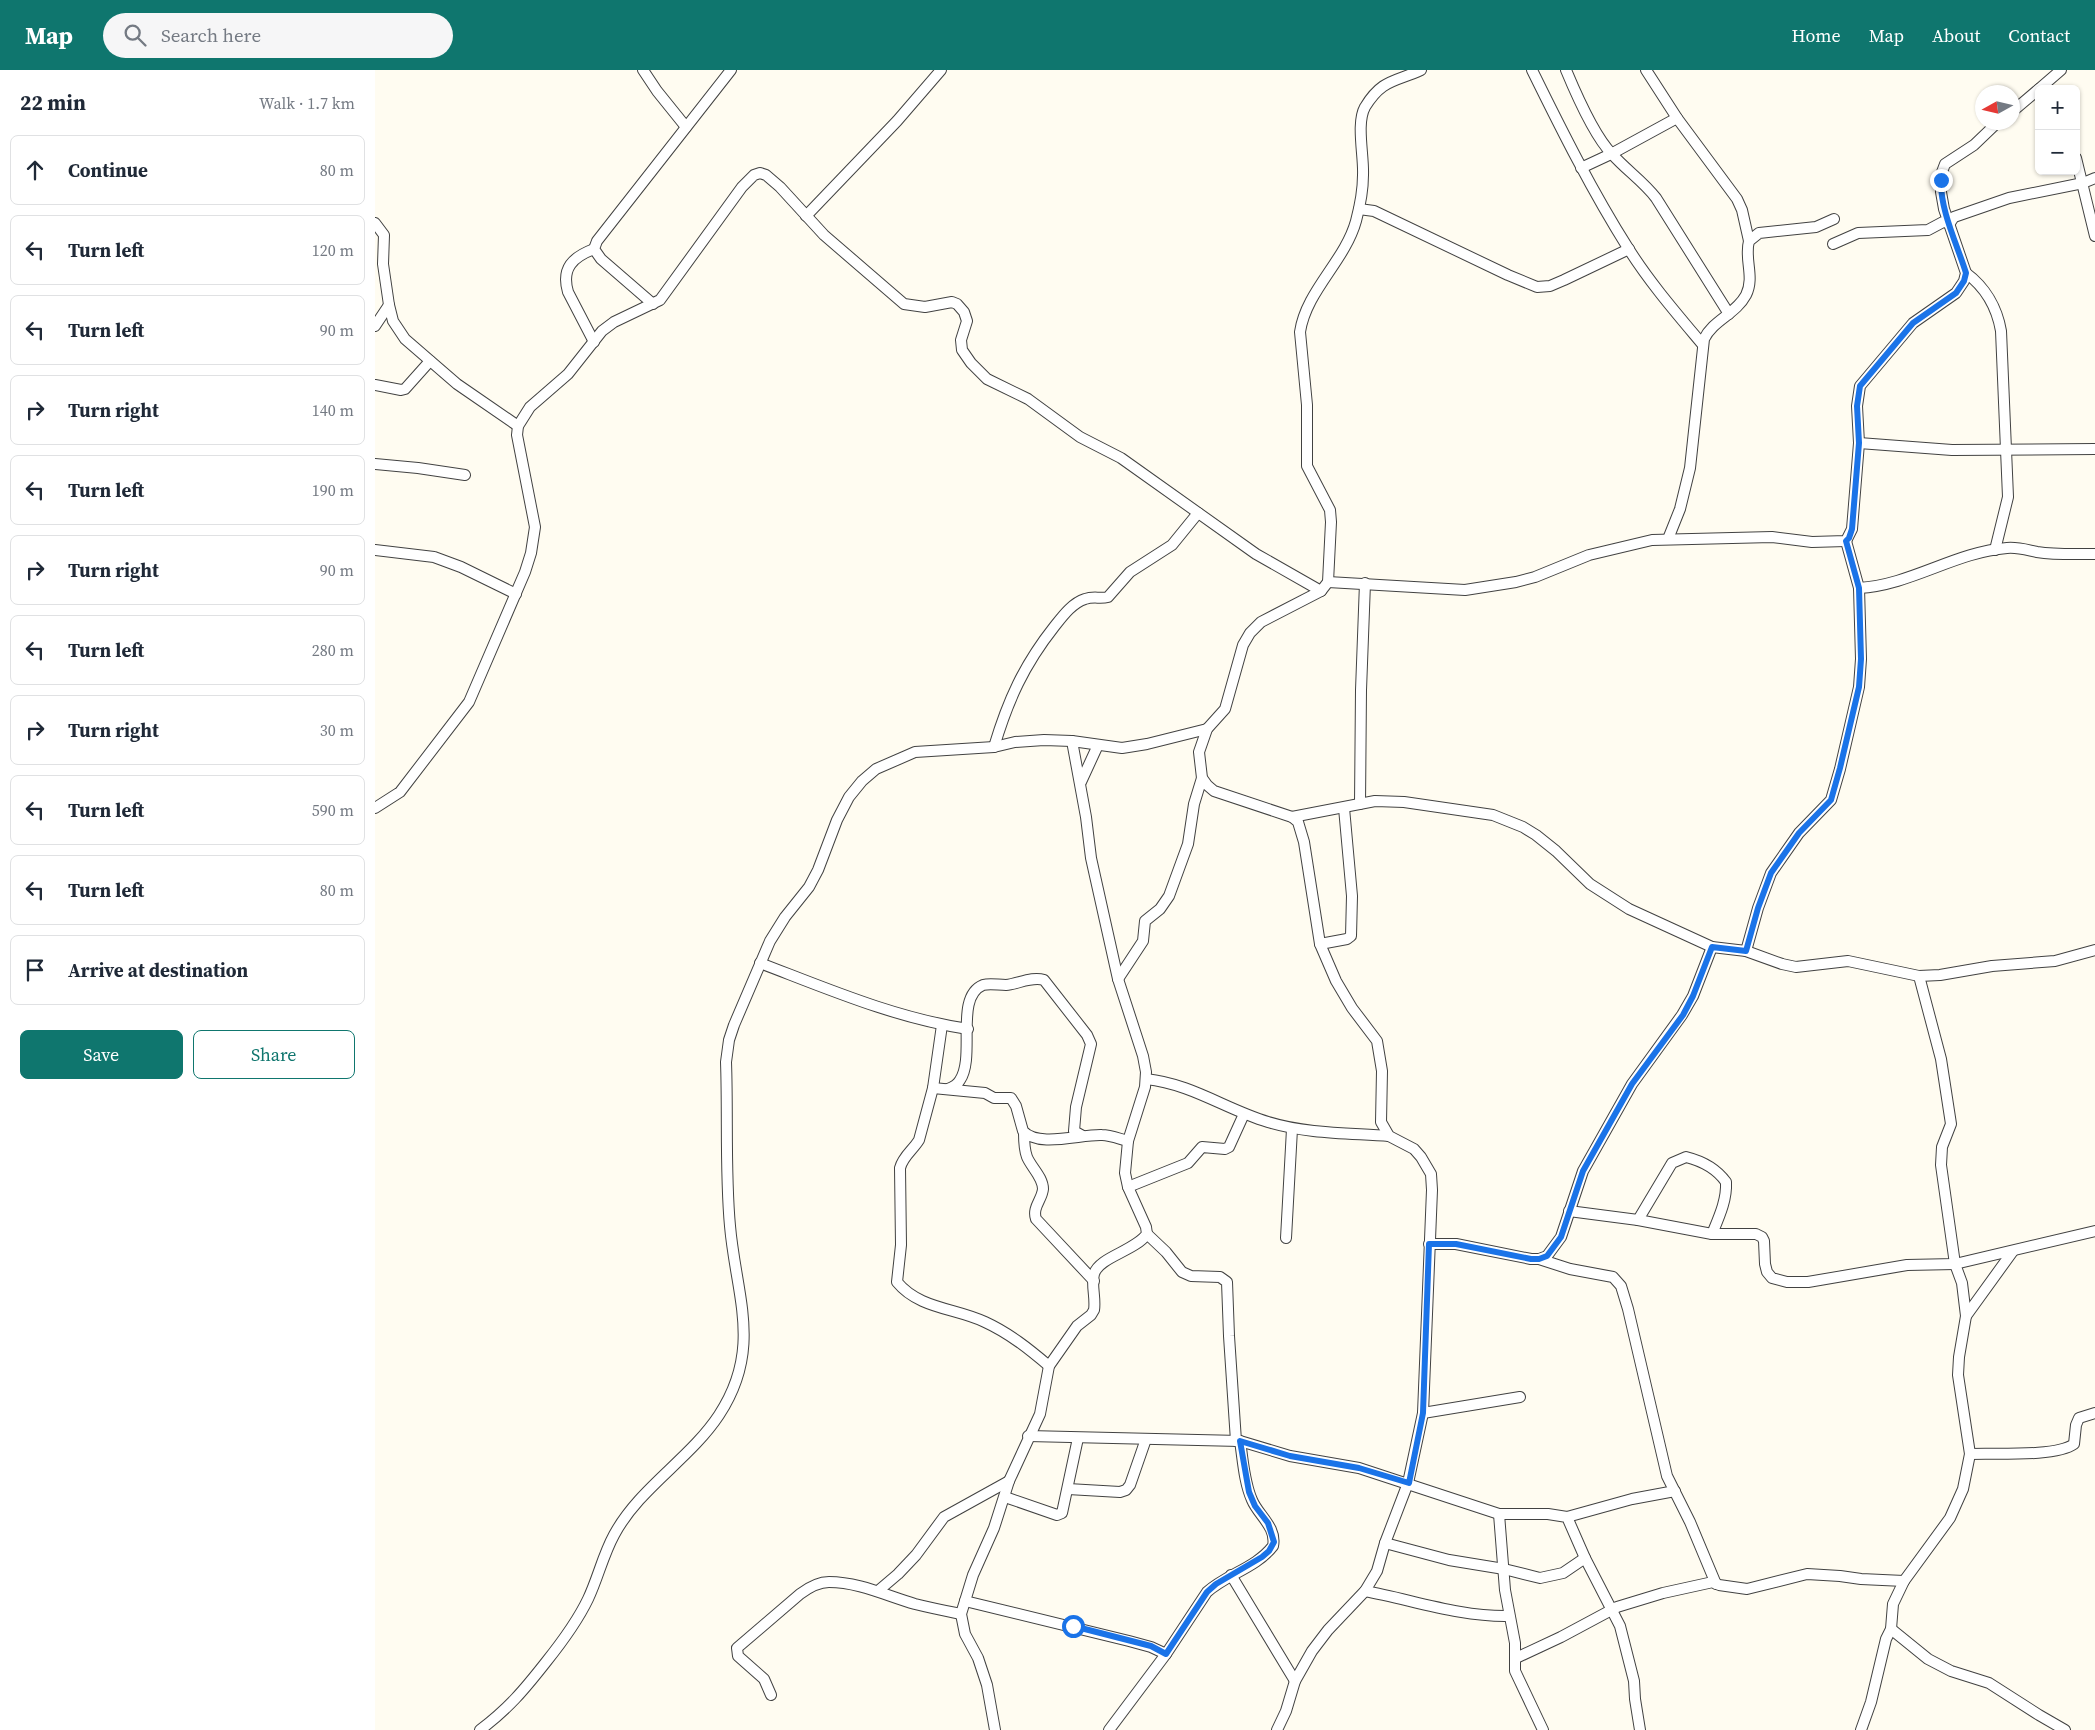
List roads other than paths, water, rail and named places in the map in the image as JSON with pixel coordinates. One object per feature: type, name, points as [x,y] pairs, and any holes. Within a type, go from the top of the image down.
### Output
[{"type":"street","points":[[643,70],[686,127]]},
{"type":"street","points":[[594,342],[571,300],[565,283],[570,264],[583,253],[594,249],[597,241],[731,70]]},
{"type":"street","points":[[806,216],[897,121],[941,70]]},
{"type":"street","points":[[1118,979],[1143,941],[1144,923],[1161,909],[1169,896],[1188,844],[1202,778],[1199,752],[1207,729],[1225,708],[1243,645],[1250,633],[1261,622],[1321,591],[1328,582],[1330,510],[1307,466],[1307,405],[1300,332],[1301,322],[1315,295],[1345,249],[1356,223],[1363,176],[1362,116],[1364,109],[1376,93],[1396,75],[1421,70]]},
{"type":"street","points":[[1531,70],[1581,168],[1629,249],[1657,289],[1703,345]]},
{"type":"street","points":[[1566,70],[1582,105],[1611,154],[1643,182],[1656,198],[1729,314]]},
{"type":"street","points":[[1646,70],[1677,118],[1737,199],[1742,210],[1749,241],[1749,288],[1742,301],[1710,329],[1704,339],[1690,468],[1680,509],[1669,538]]},
{"type":"street","points":[[2045,85],[2061,70]]},
{"type":"street","points":[[2020,105],[2035,93]]},
{"type":"street","points":[[1581,168],[1677,118]]},
{"type":"street","points":[[1990,130],[1974,145],[1945,164],[1942,172],[1941,192],[1944,209],[1966,273],[1981,286],[1999,320],[2004,368],[2008,497],[1995,550]]},
{"type":"street","points":[[375,808],[400,792],[469,702],[516,594],[531,553],[535,527],[517,435],[518,426],[530,407],[568,374],[594,342],[614,322],[653,304],[665,294],[742,187],[754,175],[760,172],[766,174],[824,235],[904,304],[925,307],[952,302],[957,304],[964,312],[967,321],[961,340],[962,350],[987,379],[1028,400],[1080,436],[1121,458],[1256,554],[1321,591]]},
{"type":"street","points":[[2080,172],[2095,236]]},
{"type":"street","points":[[1950,223],[1954,217],[2009,198],[2083,183],[2095,178]]},
{"type":"street","points":[[1359,209],[1375,211],[1537,287],[1550,286],[1629,249]]},
{"type":"street","points":[[1749,241],[1759,233],[1817,227],[1834,219]]},
{"type":"street","points":[[1833,244],[1859,233],[1928,230],[1943,222],[1950,223]]},
{"type":"street","points":[[375,223],[384,235],[383,264],[393,321],[405,339],[457,384],[518,426]]},
{"type":"street","points":[[594,249],[601,259],[653,304]]},
{"type":"street","points":[[1846,541],[1852,529],[1859,443],[1857,406],[1860,386],[1913,323],[1956,293],[1964,281],[1966,273]]},
{"type":"street","points":[[375,326],[389,305]]},
{"type":"street","points":[[375,385],[401,390],[405,389],[430,361]]},
{"type":"street","points":[[1859,443],[1952,450],[2095,449]]},
{"type":"street","points":[[375,464],[465,475]]},
{"type":"street","points":[[994,747],[1015,686],[1043,641],[1066,612],[1084,599],[1108,598],[1130,572],[1172,545],[1198,513]]},
{"type":"street","points":[[1328,582],[1465,590],[1535,577],[1589,555],[1629,544],[1669,538],[1772,537],[1812,542],[1846,541]]},
{"type":"street","points":[[1746,951],[1758,908],[1771,873],[1799,833],[1831,800],[1834,792],[1859,687],[1861,641],[1859,588],[1846,541]]},
{"type":"street","points":[[1859,588],[1895,583],[1961,559],[1995,550],[2016,548],[2038,552],[2095,554]]},
{"type":"street","points":[[375,550],[434,557],[461,567],[516,594]]},
{"type":"street","points":[[1360,804],[1361,690],[1365,583]]},
{"type":"street","points":[[480,1730],[514,1702],[564,1639],[589,1597],[614,1535],[640,1500],[695,1444],[719,1414],[733,1386],[742,1359],[745,1327],[730,1226],[726,1062],[729,1040],[770,941],[785,917],[809,888],[837,820],[849,797],[862,781],[876,769],[915,752],[994,747],[1015,742],[1072,741],[1132,747],[1207,729]]},
{"type":"street","points":[[1072,741],[1091,858],[1118,979],[1143,1056],[1146,1080],[1128,1141],[1125,1173],[1128,1187],[1146,1227],[1147,1234],[1166,1252],[1182,1272],[1191,1276],[1220,1277],[1227,1282],[1229,1336],[1238,1441],[1249,1492],[1255,1506],[1268,1523],[1274,1542],[1269,1551],[1262,1557],[1207,1592],[1166,1654],[1109,1730]]},
{"type":"street","points":[[1080,783],[1098,745]]},
{"type":"street","points":[[1202,778],[1207,785],[1222,794],[1292,817],[1298,822],[1303,835],[1320,944],[1335,982],[1377,1041],[1382,1071],[1381,1122],[1389,1136]]},
{"type":"street","points":[[1292,817],[1375,801],[1404,802],[1479,811],[1523,827],[1550,846],[1590,884],[1609,898],[1676,932],[1712,947],[1746,951],[1796,967],[1848,961],[1919,976],[1940,975],[1992,966],[2055,961],[2095,950]]},
{"type":"street","points":[[1320,944],[1347,939],[1351,936],[1352,896],[1344,808]]},
{"type":"street","points":[[1539,1259],[1547,1256],[1561,1237],[1583,1171],[1632,1084],[1683,1015],[1693,996],[1712,947]]},
{"type":"street","points":[[760,963],[871,1006],[942,1025],[968,1029]]},
{"type":"street","points":[[1861,1730],[1871,1702],[1886,1640],[1891,1628],[1893,1604],[1904,1580],[1950,1518],[1963,1489],[1970,1454],[1958,1374],[1966,1316],[1962,1283],[1955,1264],[1941,1165],[1941,1147],[1951,1124],[1941,1059],[1919,976]]},
{"type":"street","points":[[949,1089],[960,1081],[962,1077],[967,1050],[967,1010],[976,989],[984,985],[1007,984],[1038,979],[1047,982],[1087,1035],[1091,1044],[1074,1118],[1074,1131],[1083,1136]]},
{"type":"street","points":[[942,1025],[933,1088],[919,1140],[915,1148],[902,1161],[900,1168],[902,1220],[897,1282],[907,1292],[930,1305],[985,1321],[1021,1343],[1049,1366]]},
{"type":"street","points":[[1146,1080],[1177,1084],[1244,1114],[1292,1129],[1389,1136],[1414,1149],[1431,1174],[1432,1190],[1423,1413],[1409,1483],[1385,1543],[1377,1571],[1365,1591],[1328,1630],[1312,1651],[1295,1681],[1287,1711],[1277,1730]]},
{"type":"street","points":[[933,1088],[985,1093],[995,1098],[1011,1098],[1016,1106],[1026,1154],[1043,1188],[1034,1214],[1094,1281]]},
{"type":"street","points":[[1128,1187],[1188,1163],[1202,1147],[1225,1149],[1229,1147],[1244,1114]]},
{"type":"street","points":[[1286,1238],[1292,1129]]},
{"type":"street","points":[[1023,1133],[1029,1136],[1049,1139],[1103,1135],[1128,1141]]},
{"type":"street","points":[[1638,1220],[1672,1163],[1686,1157],[1699,1160],[1711,1167],[1726,1182],[1722,1208],[1713,1234]]},
{"type":"street","points":[[1569,1211],[1638,1220],[1713,1234],[1756,1234],[1762,1237],[1767,1272],[1772,1278],[1787,1282],[1808,1282],[1907,1265],[1955,1264],[2095,1231]]},
{"type":"street","points":[[995,1730],[987,1685],[978,1658],[965,1634],[961,1614],[973,1575],[994,1528],[1009,1481],[1039,1414],[1049,1366],[1077,1326],[1091,1315],[1095,1305],[1095,1271],[1101,1264],[1135,1246],[1147,1234]]},
{"type":"street","points":[[1429,1244],[1456,1244],[1539,1259],[1570,1269],[1607,1275],[1618,1281],[1628,1309],[1667,1476],[1690,1522],[1716,1584]]},
{"type":"street","points":[[1966,1316],[2013,1251]]},
{"type":"street","points":[[1423,1413],[1520,1397]]},
{"type":"street","points":[[1970,1454],[2034,1452],[2067,1448],[2074,1444],[2076,1425],[2079,1418],[2095,1413]]},
{"type":"street","points":[[1028,1436],[1238,1441],[1290,1456],[1359,1468],[1499,1514],[1548,1514],[1567,1517],[1633,1499],[1675,1491]]},
{"type":"street","points":[[1005,1497],[1057,1515],[1062,1513],[1078,1438]]},
{"type":"street","points":[[1068,1489],[1120,1492],[1126,1490],[1130,1485],[1146,1439]]},
{"type":"street","points":[[878,1591],[916,1556],[944,1516],[1009,1481]]},
{"type":"street","points":[[1499,1514],[1509,1616],[1516,1658],[1516,1674],[1524,1686],[1543,1730]]},
{"type":"street","points":[[1567,1517],[1585,1558],[1620,1626],[1631,1665],[1640,1730]]},
{"type":"street","points":[[1385,1543],[1449,1560],[1504,1569],[1530,1577],[1546,1578],[1563,1573],[1585,1558]]},
{"type":"street","points":[[1516,1658],[1611,1610],[1663,1593],[1713,1582],[1747,1588],[1807,1574],[1861,1579],[1904,1580]]},
{"type":"street","points":[[1231,1575],[1295,1681]]},
{"type":"street","points":[[771,1695],[764,1679],[736,1654],[739,1645],[810,1588],[827,1582],[878,1591],[915,1604],[961,1614]]},
{"type":"street","points":[[1365,1591],[1461,1612],[1493,1617],[1509,1616]]},
{"type":"street","points":[[965,1601],[1151,1646],[1166,1654]]},
{"type":"street","points":[[1891,1628],[1928,1659],[1951,1671],[1995,1686],[2065,1730]]}]
